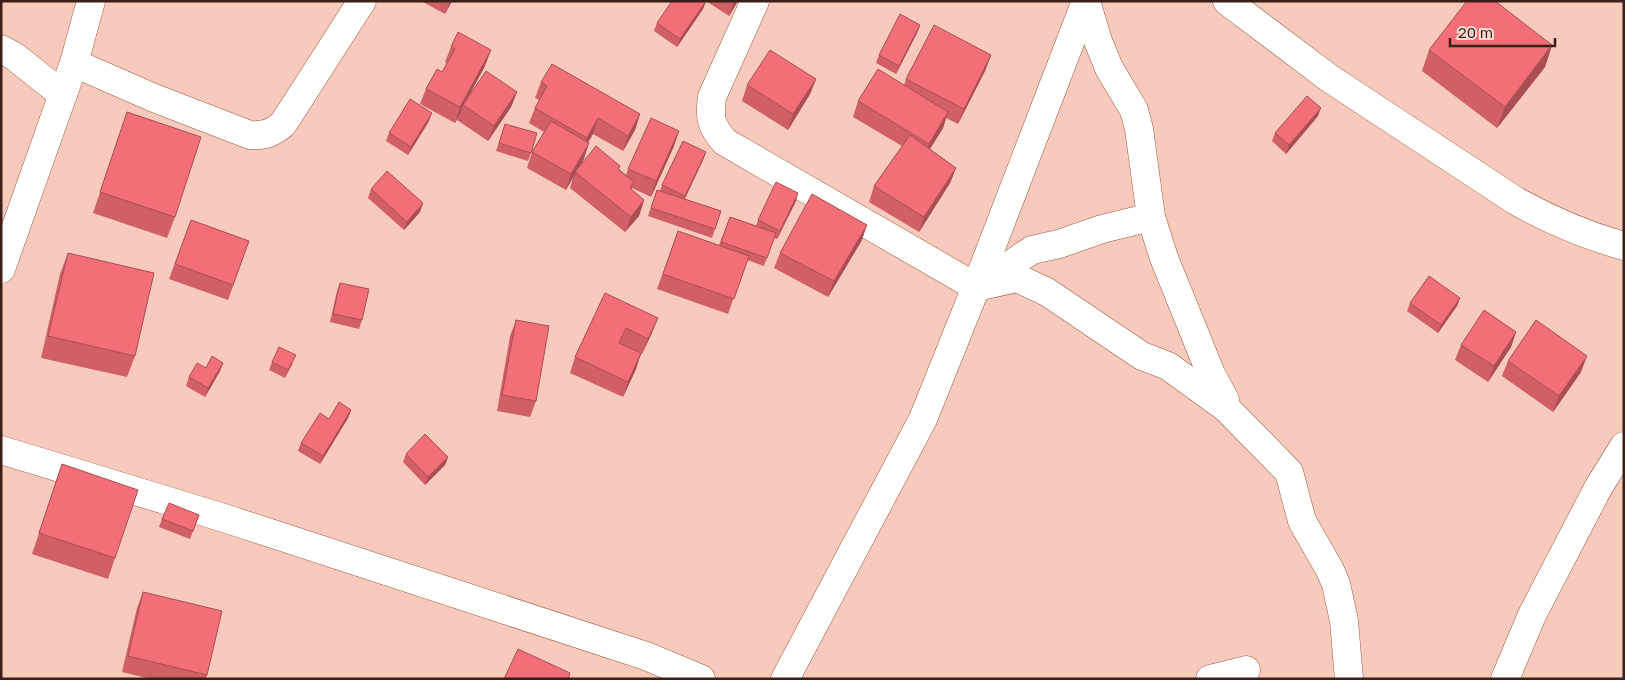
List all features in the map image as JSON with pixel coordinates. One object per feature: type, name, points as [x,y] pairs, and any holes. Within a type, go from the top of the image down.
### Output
[{"type":"street","points":[[1,269],[74,63],[91,1]]},
{"type":"street","points":[[74,63],[154,98],[250,136],[262,136],[273,132],[283,124],[362,1]]},
{"type":"street","points":[[755,1],[712,97],[710,114],[715,130],[725,142],[976,287],[1017,278],[1039,288],[1070,306],[1142,356],[1168,366],[1226,408],[1289,472],[1302,521],[1336,584],[1344,621],[1349,679]]},
{"type":"street","points":[[785,679],[923,419],[1086,1],[1098,41],[1109,68],[1134,110],[1139,129],[1151,217],[1164,258],[1211,374],[1225,400],[1226,408]]},
{"type":"street","points":[[1227,1],[1329,78],[1516,201],[1549,219],[1588,236],[1624,246]]},
{"type":"street","points":[[1,50],[14,56],[63,94]]},
{"type":"street","points":[[976,287],[1032,250],[1059,244],[1102,229],[1151,217]]},
{"type":"street","points":[[1505,679],[1532,615],[1598,488],[1624,446]]},
{"type":"street","points":[[1,450],[224,518],[646,656],[701,679]]},
{"type":"street","points":[[1210,679],[1246,670]]},
{"type":"building","points":[[672,1],[706,1],[680,39],[657,23]]},
{"type":"building","points":[[1467,1],[1495,1],[1552,45],[1505,107],[1429,50]]},
{"type":"building","points":[[900,14],[920,25],[899,66],[879,55]]},
{"type":"building","points":[[934,25],[991,55],[964,109],[906,79]]},
{"type":"building","points":[[458,32],[491,50],[460,107],[426,89],[437,69],[442,72],[455,49],[451,47]]},
{"type":"building","points":[[770,50],[816,79],[793,114],[747,85]]},
{"type":"building","points":[[552,64],[640,114],[628,136],[598,118],[587,138],[535,108],[547,86],[541,82]]},
{"type":"building","points":[[878,69],[948,112],[929,144],[858,101]]},
{"type":"building","points":[[486,71],[517,92],[494,126],[463,105]]},
{"type":"building","points":[[1307,96],[1321,108],[1289,145],[1275,133]]},
{"type":"building","points":[[410,99],[432,113],[411,147],[389,133]]},
{"type":"building","points":[[127,112],[201,137],[175,217],[100,192]]},
{"type":"building","points":[[651,118],[679,131],[656,181],[628,169]]},
{"type":"building","points":[[551,121],[589,143],[571,174],[532,152]]},
{"type":"building","points":[[505,124],[537,133],[531,153],[499,143]]},
{"type":"building","points":[[910,135],[956,168],[924,217],[874,186]]},
{"type":"building","points":[[683,141],[706,152],[685,196],[662,185]]},
{"type":"building","points":[[596,146],[620,166],[618,169],[634,182],[630,188],[644,200],[631,217],[575,172]]},
{"type":"building","points":[[387,171],[423,203],[407,222],[371,189]]},
{"type":"building","points":[[776,182],[798,193],[780,231],[758,220]]},
{"type":"building","points":[[657,190],[721,211],[715,229],[651,208]]},
{"type":"building","points":[[812,194],[867,225],[834,281],[780,253]]},
{"type":"building","points":[[730,217],[776,233],[767,258],[721,242]]},
{"type":"building","points":[[191,220],[249,241],[233,285],[175,264]]},
{"type":"building","points":[[678,231],[749,256],[734,299],[663,274]]},
{"type":"building","points":[[68,253],[154,273],[135,356],[48,336]]},
{"type":"building","points":[[1429,276],[1460,298],[1441,325],[1410,303]]},
{"type":"building","points":[[340,283],[369,289],[362,320],[333,314]]},
{"type":"building","points":[[605,293],[658,318],[648,339],[626,328],[619,343],[641,353],[628,382],[575,357]]},
{"type":"building","points":[[1484,310],[1516,332],[1494,366],[1461,345]]},
{"type":"building","points":[[516,320],[549,326],[536,401],[502,395]]},
{"type":"building","points":[[1536,320],[1587,356],[1559,396],[1508,361]]},
{"type":"building","points":[[279,347],[296,355],[288,370],[272,362]]},
{"type":"building","points":[[212,356],[223,363],[208,388],[189,377],[197,363],[206,368]]},
{"type":"building","points":[[339,402],[351,410],[323,456],[301,443],[320,413],[329,419]]},
{"type":"building","points":[[425,434],[448,457],[428,477],[406,454]]},
{"type":"building","points":[[62,464],[138,490],[115,558],[39,533]]},
{"type":"building","points":[[169,503],[199,515],[193,531],[162,519]]},
{"type":"building","points":[[143,592],[222,611],[207,675],[128,656]]},
{"type":"building","points":[[518,649],[570,673],[568,679],[504,679]]}]
